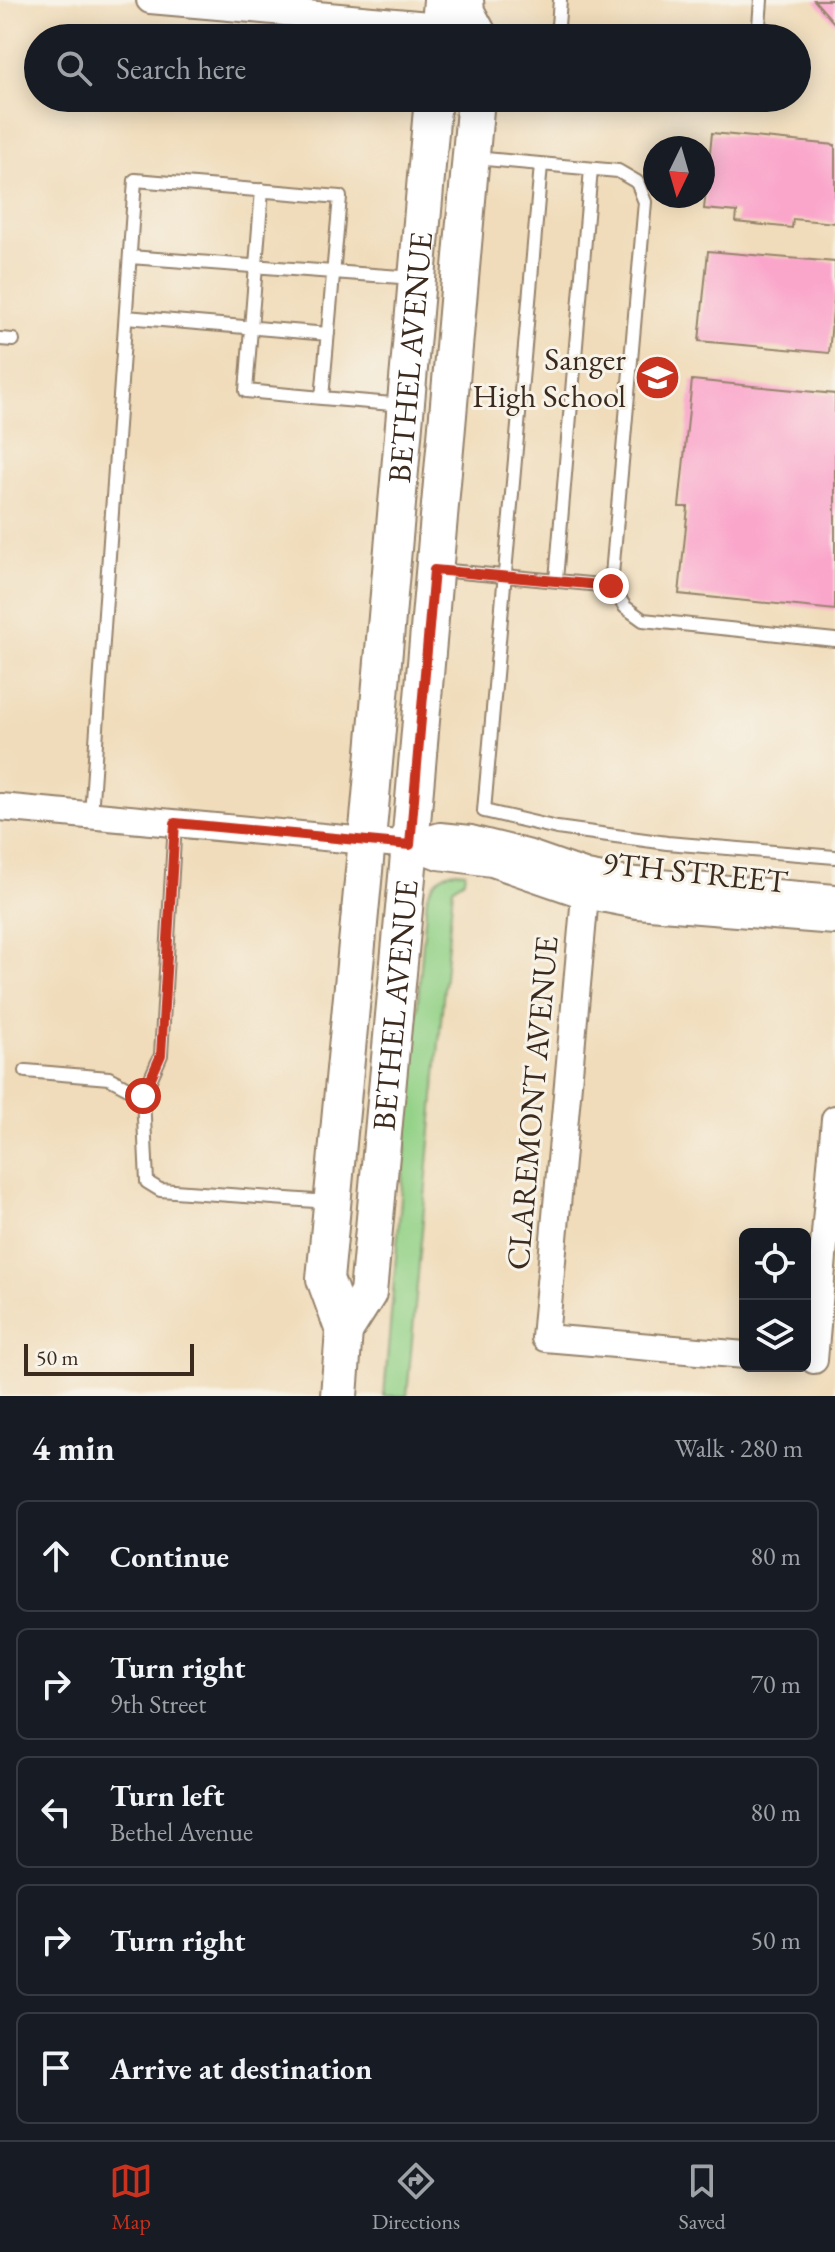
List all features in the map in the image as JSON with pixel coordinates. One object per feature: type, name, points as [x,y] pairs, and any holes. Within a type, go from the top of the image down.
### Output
[{"type":"main road","points":[[465,0],[471,24]]},
{"type":"main road","points":[[482,24],[484,0]]},
{"type":"main road","name":"BETHEL AVENUE","points":[[339,1396],[344,1331],[325,1279],[432,112]]},
{"type":"main road","points":[[455,112],[445,232],[456,316]]},
{"type":"main road","name":"BETHEL AVENUE","points":[[344,1331],[368,1293],[475,112]]},
{"type":"main road","points":[[417,283],[431,344],[415,539],[424,563],[434,570]]},
{"type":"street","points":[[150,0],[420,24]]},
{"type":"street","name":"9TH STREET","points":[[0,807],[410,845],[439,856],[492,863],[586,884],[637,905],[835,921]]},
{"type":"street","name":"9TH STREET","points":[[586,884],[639,882],[835,898]]},
{"type":"street","name":"CLAREMONT AVENUE","points":[[586,884],[545,1338],[739,1354]]},
{"type":"street","points":[[818,1361],[835,1119]]},
{"type":"lane","points":[[558,24],[560,0]]},
{"type":"lane","points":[[759,24],[761,0]]},
{"type":"lane","points":[[470,157],[618,171],[637,182],[645,202],[611,586],[625,607],[643,620],[835,640]]},
{"type":"lane","points":[[541,165],[484,811],[557,828],[667,843],[835,857]]},
{"type":"lane","points":[[556,580],[591,169]]},
{"type":"lane","points":[[91,815],[135,180],[340,197],[322,398]]},
{"type":"lane","points":[[262,190],[246,391],[406,405]]},
{"type":"lane","points":[[130,257],[333,271],[417,283]]},
{"type":"lane","points":[[126,317],[328,334]]},
{"type":"lane","points":[[434,570],[611,586]]},
{"type":"lane","points":[[175,823],[161,1055],[143,1096],[147,1182],[160,1190],[332,1202]]},
{"type":"lane","points":[[26,1071],[109,1078],[143,1096]]},
{"type":"green space","points":[[456,871],[465,872],[464,879],[453,888],[407,1396],[384,1396],[427,896],[438,879]]},
{"type":"building","points":[[814,0],[835,0],[835,24]]},
{"type":"building","points":[[712,133],[835,145],[835,223],[793,219],[792,228],[736,222],[737,212],[704,209],[715,208],[715,136]]},
{"type":"building","points":[[708,251],[835,262],[829,353],[699,341]]},
{"type":"building","points":[[692,380],[835,394],[835,610],[679,594],[688,507],[679,507]]},
{"type":"place","name":"Sanger High School","points":[[657,377]]},
{"type":"route","points":[[143,1096],[161,1055],[175,823],[410,845],[434,570],[611,586]]}]
